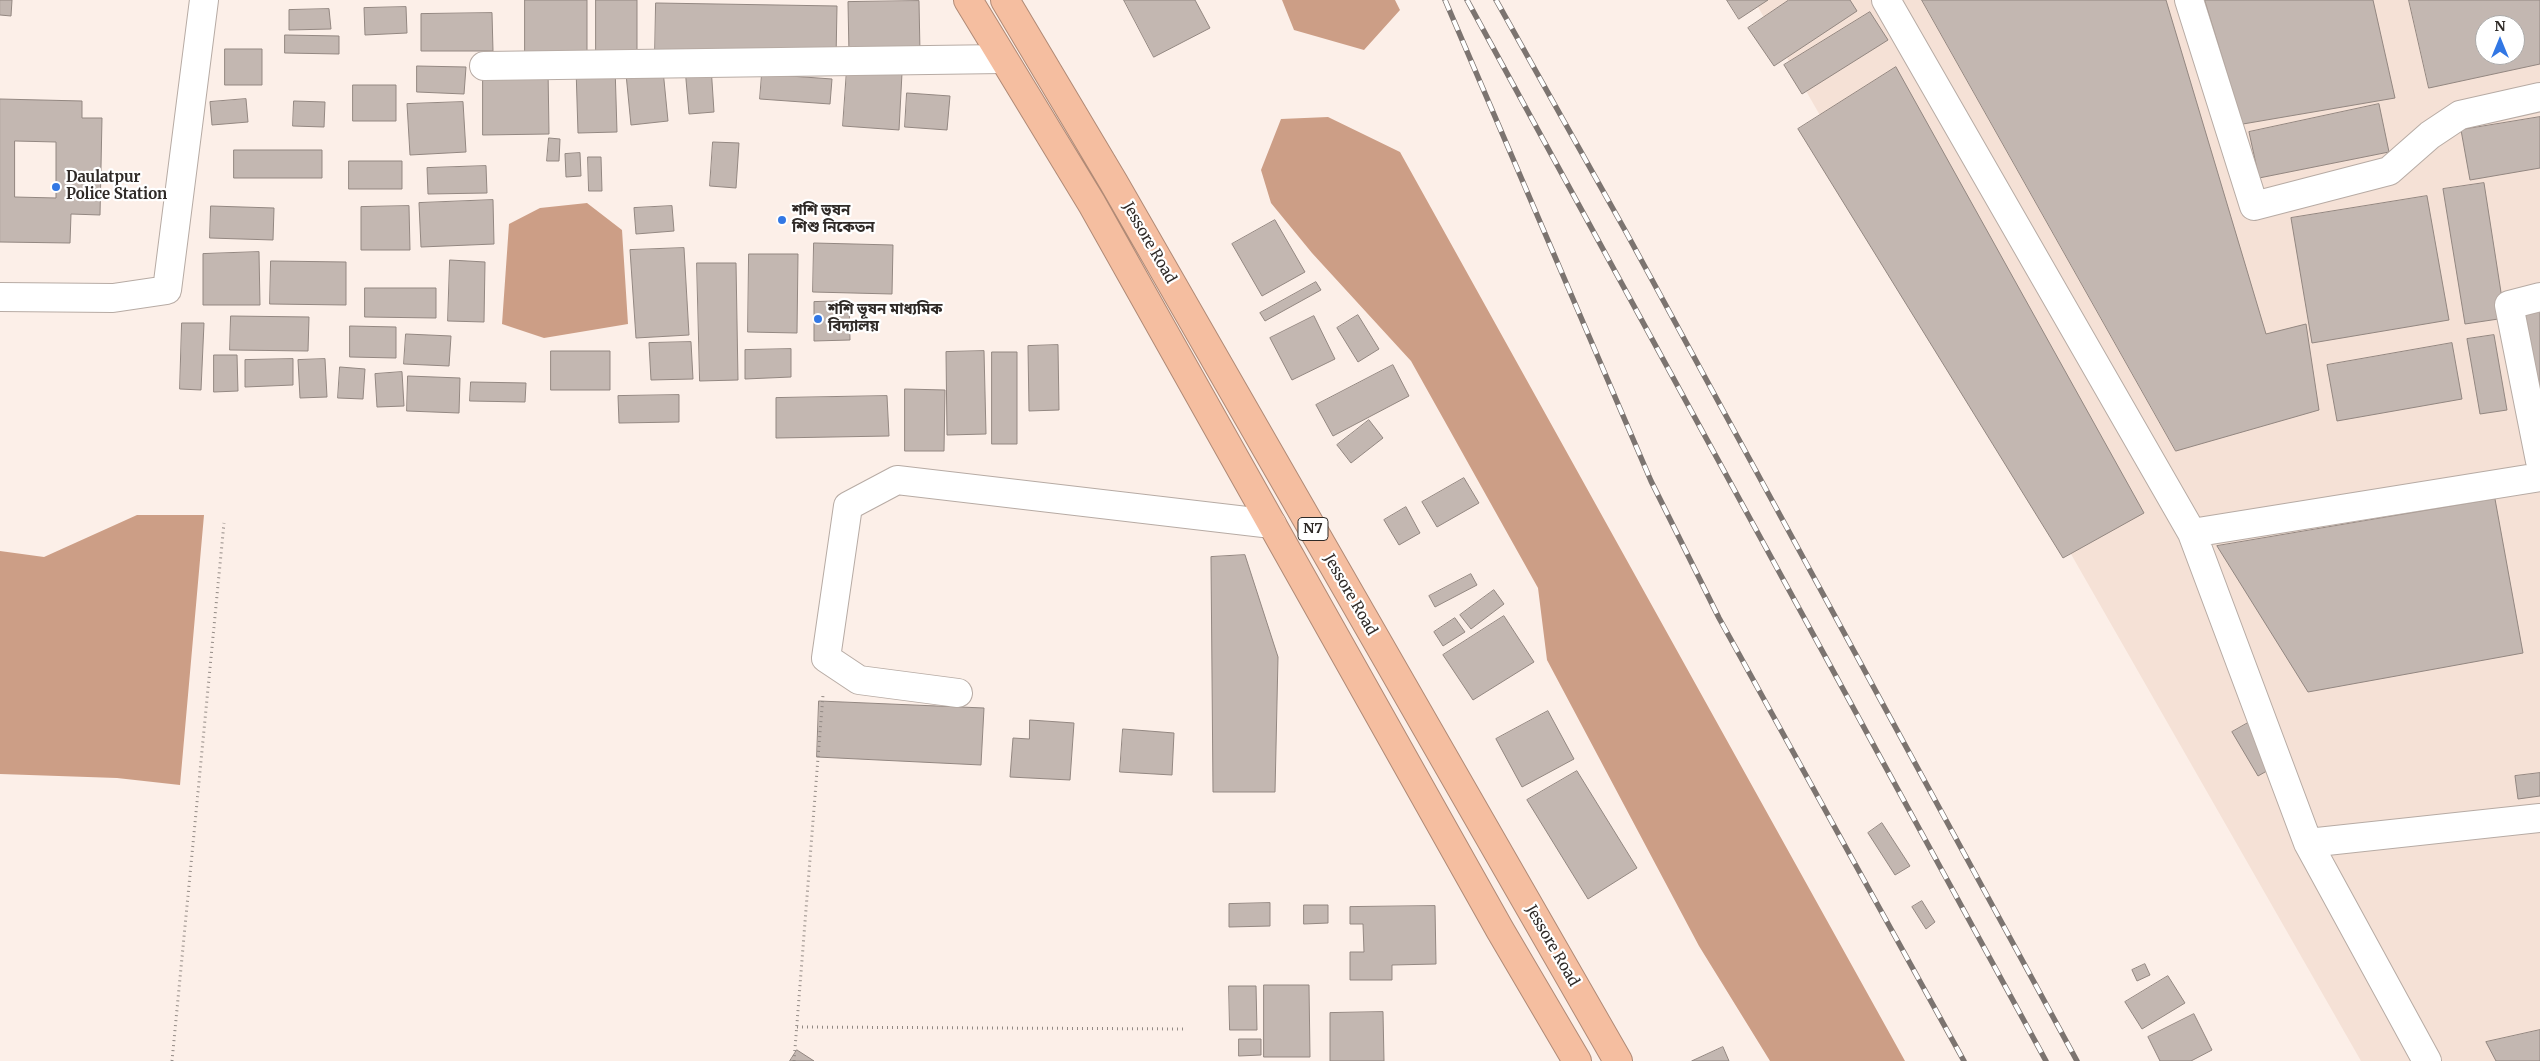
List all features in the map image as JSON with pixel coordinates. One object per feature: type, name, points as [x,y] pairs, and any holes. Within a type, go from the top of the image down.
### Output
[{"type":"highway","name":"Jessore Road","points":[[968,0],[1092,204],[1500,930],[1577,1061]]},
{"type":"highway","name":"Jessore Road","points":[[1004,0],[1119,191],[1618,1061]]},
{"type":"street","points":[[0,298],[113,298],[168,290],[204,0]]},
{"type":"street","points":[[1886,0],[2192,533],[2308,843],[2427,1061]]},
{"type":"street","points":[[2188,0],[2254,206],[2389,172],[2430,135],[2460,116],[2540,97]]},
{"type":"street","points":[[484,66],[1003,59]]},
{"type":"street","points":[[2540,297],[2509,305],[2540,461]]},
{"type":"street","points":[[2192,533],[2540,477]]},
{"type":"street","points":[[958,693],[859,680],[826,658],[848,506],[897,480],[1272,524]]},
{"type":"street","points":[[2308,843],[2540,818]]},
{"type":"path","points":[[172,1061],[224,523]]},
{"type":"path","points":[[794,1061],[826,658]]},
{"type":"path","points":[[797,1027],[1187,1029]]},
{"type":"shaded area","points":[[1282,0],[1395,0],[1400,10],[1364,50],[1294,30]]},
{"type":"shaded area","points":[[1754,0],[2540,0],[2540,1061],[2361,1061]]},
{"type":"shaded area","points":[[1328,117],[1400,152],[1905,1061],[1770,1061],[1699,946],[1547,660],[1538,588],[1411,361],[1312,253],[1271,203],[1261,170],[1281,119]]},
{"type":"shaded area","points":[[587,203],[622,230],[628,324],[544,338],[502,324],[509,224],[540,208]]},
{"type":"shaded area","points":[[137,515],[204,515],[180,785],[117,778],[0,774],[0,551],[44,557]]},
{"type":"building","points":[[0,0],[12,0],[11,16],[0,15]]},
{"type":"building","points":[[525,0],[587,0],[587,54],[525,53]]},
{"type":"building","points":[[596,0],[637,0],[637,53],[596,53]]},
{"type":"building","points":[[1124,0],[1195,0],[1210,28],[1154,57]]},
{"type":"building","points":[[1727,0],[1768,0],[1739,19]]},
{"type":"building","points":[[1789,0],[1850,0],[1857,11],[1774,66],[1748,28]]},
{"type":"building","points":[[1922,0],[2166,0],[2266,334],[2306,324],[2319,410],[2176,451]]},
{"type":"building","points":[[2205,0],[2373,0],[2395,98],[2243,124]]},
{"type":"building","points":[[2409,0],[2540,0],[2540,64],[2429,88]]},
{"type":"building","points":[[919,1],[920,53],[849,54],[848,2]]},
{"type":"building","points":[[656,3],[837,6],[836,59],[655,55]]},
{"type":"building","points":[[406,7],[407,33],[365,35],[364,8]]},
{"type":"building","points":[[329,9],[331,29],[289,30],[289,10]]},
{"type":"building","points":[[1870,12],[1888,40],[1802,94],[1784,65]]},
{"type":"building","points":[[492,13],[493,51],[421,51],[421,14]]},
{"type":"building","points":[[285,35],[339,36],[339,54],[285,53]]},
{"type":"building","points":[[225,49],[262,49],[262,85],[225,85]]},
{"type":"building","points":[[417,66],[466,67],[464,94],[417,92]]},
{"type":"building","points":[[615,66],[617,132],[578,133],[576,68]]},
{"type":"building","points":[[711,66],[714,112],[689,114],[685,68]]},
{"type":"building","points":[[1896,67],[2144,513],[2063,558],[1798,129]]},
{"type":"building","points":[[483,69],[548,69],[549,134],[483,135]]},
{"type":"building","points":[[847,69],[902,73],[899,130],[843,126]]},
{"type":"building","points":[[663,70],[668,121],[631,125],[626,74]]},
{"type":"building","points":[[762,74],[832,79],[830,104],[760,99]]},
{"type":"building","points":[[353,85],[396,85],[396,121],[353,121]]},
{"type":"building","points":[[907,93],[950,96],[947,130],[905,127]]},
{"type":"building","points":[[0,99],[82,101],[82,118],[102,118],[100,215],[71,214],[70,243],[0,242]],"holes":[[[15,141],[56,142],[56,198],[15,197]]]},
{"type":"building","points":[[246,99],[248,122],[212,125],[210,102]]},
{"type":"building","points":[[294,101],[325,102],[324,127],[293,126]]},
{"type":"building","points":[[463,102],[466,152],[410,155],[407,104]]},
{"type":"building","points":[[2379,104],[2389,152],[2259,178],[2249,132]]},
{"type":"building","points":[[2540,117],[2540,168],[2470,180],[2461,130]]},
{"type":"building","points":[[549,138],[560,139],[559,161],[547,161]]},
{"type":"building","points":[[713,142],[739,143],[736,188],[710,186]]},
{"type":"building","points":[[234,150],[322,150],[322,178],[234,178]]},
{"type":"building","points":[[580,153],[581,176],[566,177],[565,154]]},
{"type":"building","points":[[588,157],[601,157],[602,191],[589,191]]},
{"type":"building","points":[[349,161],[402,161],[402,189],[349,189]]},
{"type":"building","points":[[486,166],[487,193],[428,194],[427,168]]},
{"type":"building","points":[[2484,183],[2505,318],[2465,324],[2443,189]]},
{"type":"building","points":[[2427,196],[2449,320],[2312,343],[2291,218]]},
{"type":"building","points":[[493,200],[494,244],[421,247],[419,203]]},
{"type":"building","points":[[211,206],[274,208],[273,240],[210,238]]},
{"type":"building","points":[[409,206],[410,250],[361,250],[361,207]]},
{"type":"building","points":[[672,206],[674,231],[636,234],[634,208]]},
{"type":"building","points":[[1275,220],[1305,272],[1262,296],[1232,244]]},
{"type":"building","points":[[814,243],[893,245],[892,294],[813,292]]},
{"type":"building","points":[[684,248],[689,335],[636,338],[630,250]]},
{"type":"building","points":[[259,252],[260,305],[203,305],[203,254]]},
{"type":"building","points":[[749,254],[798,254],[797,333],[748,332]]},
{"type":"building","points":[[450,260],[485,262],[484,322],[448,321]]},
{"type":"building","points":[[271,261],[346,262],[346,305],[270,304]]},
{"type":"building","points":[[697,263],[736,263],[738,380],[700,381]]},
{"type":"building","points":[[1316,282],[1321,290],[1265,321],[1260,313]]},
{"type":"building","points":[[365,288],[436,288],[436,318],[365,317]]},
{"type":"building","points":[[849,301],[850,340],[814,341],[814,302]]},
{"type":"building","points":[[2540,309],[2540,394],[2523,313]]},
{"type":"building","points":[[1358,315],[1379,349],[1358,362],[1337,328]]},
{"type":"building","points":[[231,316],[309,317],[308,351],[230,350]]},
{"type":"building","points":[[1314,316],[1335,359],[1292,380],[1270,338]]},
{"type":"building","points":[[182,323],[204,323],[201,390],[180,389]]},
{"type":"building","points":[[350,326],[396,327],[396,358],[350,357]]},
{"type":"building","points":[[406,334],[451,336],[449,366],[404,364]]},
{"type":"building","points":[[2494,335],[2507,410],[2480,414],[2467,339]]},
{"type":"building","points":[[691,342],[693,379],[651,380],[649,343]]},
{"type":"building","points":[[2452,343],[2462,399],[2337,421],[2327,365]]},
{"type":"building","points":[[1058,345],[1059,410],[1029,411],[1028,346]]},
{"type":"building","points":[[791,349],[791,377],[745,379],[745,350]]},
{"type":"building","points":[[551,351],[610,351],[610,390],[551,390]]},
{"type":"building","points":[[984,351],[986,434],[947,435],[946,352]]},
{"type":"building","points":[[992,352],[1017,352],[1017,444],[992,444]]},
{"type":"building","points":[[214,355],[237,355],[238,391],[214,392]]},
{"type":"building","points":[[293,359],[293,385],[245,387],[245,360]]},
{"type":"building","points":[[325,359],[327,397],[300,398],[298,360]]},
{"type":"building","points":[[1393,365],[1409,396],[1333,436],[1316,405]]},
{"type":"building","points":[[340,367],[365,369],[363,399],[338,398]]},
{"type":"building","points":[[402,372],[404,406],[377,407],[375,374]]},
{"type":"building","points":[[408,376],[460,378],[459,413],[407,411]]},
{"type":"building","points":[[471,382],[526,383],[525,402],[470,401]]},
{"type":"building","points":[[905,389],[945,390],[944,451],[905,451]]},
{"type":"building","points":[[679,395],[679,422],[619,423],[618,396]]},
{"type":"building","points":[[887,396],[889,436],[776,438],[776,398]]},
{"type":"building","points":[[1369,420],[1383,438],[1351,463],[1337,445]]},
{"type":"building","points":[[1464,478],[1479,503],[1437,527],[1422,502]]},
{"type":"building","points":[[2495,499],[2523,653],[2308,692],[2217,546]]},
{"type":"building","points":[[1406,507],[1420,533],[1399,545],[1384,520]]},
{"type":"building","points":[[1245,555],[1278,657],[1275,792],[1213,792],[1211,557]]},
{"type":"building","points":[[1471,574],[1477,585],[1435,607],[1429,596]]},
{"type":"building","points":[[1494,590],[1504,604],[1471,629],[1460,615]]},
{"type":"building","points":[[1504,616],[1534,662],[1473,700],[1443,655]]},
{"type":"building","points":[[1455,618],[1465,632],[1443,646],[1434,632]]},
{"type":"building","points":[[819,701],[984,708],[981,765],[817,757]]},
{"type":"building","points":[[1548,711],[1574,759],[1522,787],[1496,739]]},
{"type":"building","points":[[2262,715],[2288,759],[2258,776],[2232,732]]},
{"type":"building","points":[[1030,720],[1074,723],[1070,780],[1010,777],[1013,738],[1029,739]]},
{"type":"building","points":[[1123,729],[1174,733],[1172,775],[1120,772]]},
{"type":"building","points":[[1577,771],[1637,868],[1588,899],[1527,800]]},
{"type":"building","points":[[2540,773],[2540,796],[2518,799],[2515,776]]},
{"type":"building","points":[[1882,823],[1910,866],[1895,875],[1868,833]]},
{"type":"building","points":[[1922,901],[1935,922],[1926,929],[1912,907]]},
{"type":"building","points":[[1270,903],[1270,926],[1229,927],[1229,904]]},
{"type":"building","points":[[1304,905],[1328,905],[1328,923],[1304,924]]},
{"type":"building","points":[[1435,906],[1436,964],[1392,965],[1392,980],[1350,980],[1350,952],[1364,952],[1363,924],[1350,924],[1350,907]]},
{"type":"building","points":[[2145,964],[2150,975],[2137,981],[2132,970]]},
{"type":"building","points":[[2168,976],[2185,1003],[2142,1029],[2125,1002]]},
{"type":"building","points":[[1264,985],[1309,985],[1310,1057],[1264,1057]]},
{"type":"building","points":[[1229,986],[1256,986],[1257,1030],[1230,1030]]},
{"type":"building","points":[[1383,1012],[1384,1061],[1330,1061],[1330,1013]]},
{"type":"building","points":[[2194,1014],[2212,1050],[2191,1061],[2160,1061],[2148,1037]]},
{"type":"building","points":[[2540,1030],[2540,1061],[2496,1061],[2486,1042]]},
{"type":"building","points":[[1239,1039],[1261,1039],[1261,1055],[1239,1056]]},
{"type":"building","points":[[1723,1047],[1729,1061],[1692,1061]]},
{"type":"building","points":[[797,1050],[814,1061],[790,1061]]},
{"type":"railway","points":[[1445,0],[1651,481],[1719,618],[1964,1061]]},
{"type":"railway","points":[[1467,0],[2046,1061]]},
{"type":"railway","points":[[1496,0],[1626,232],[2077,1061]]},
{"type":"place","name":"Daulatpur Police Station","points":[[56,187]]},
{"type":"place","name":"শশি ভূষন শিশু নিকেতন","points":[[782,220]]},
{"type":"place","name":"শশি ভূষন মাধ্যমিক বিদ্যালয়","points":[[818,319]]}]
